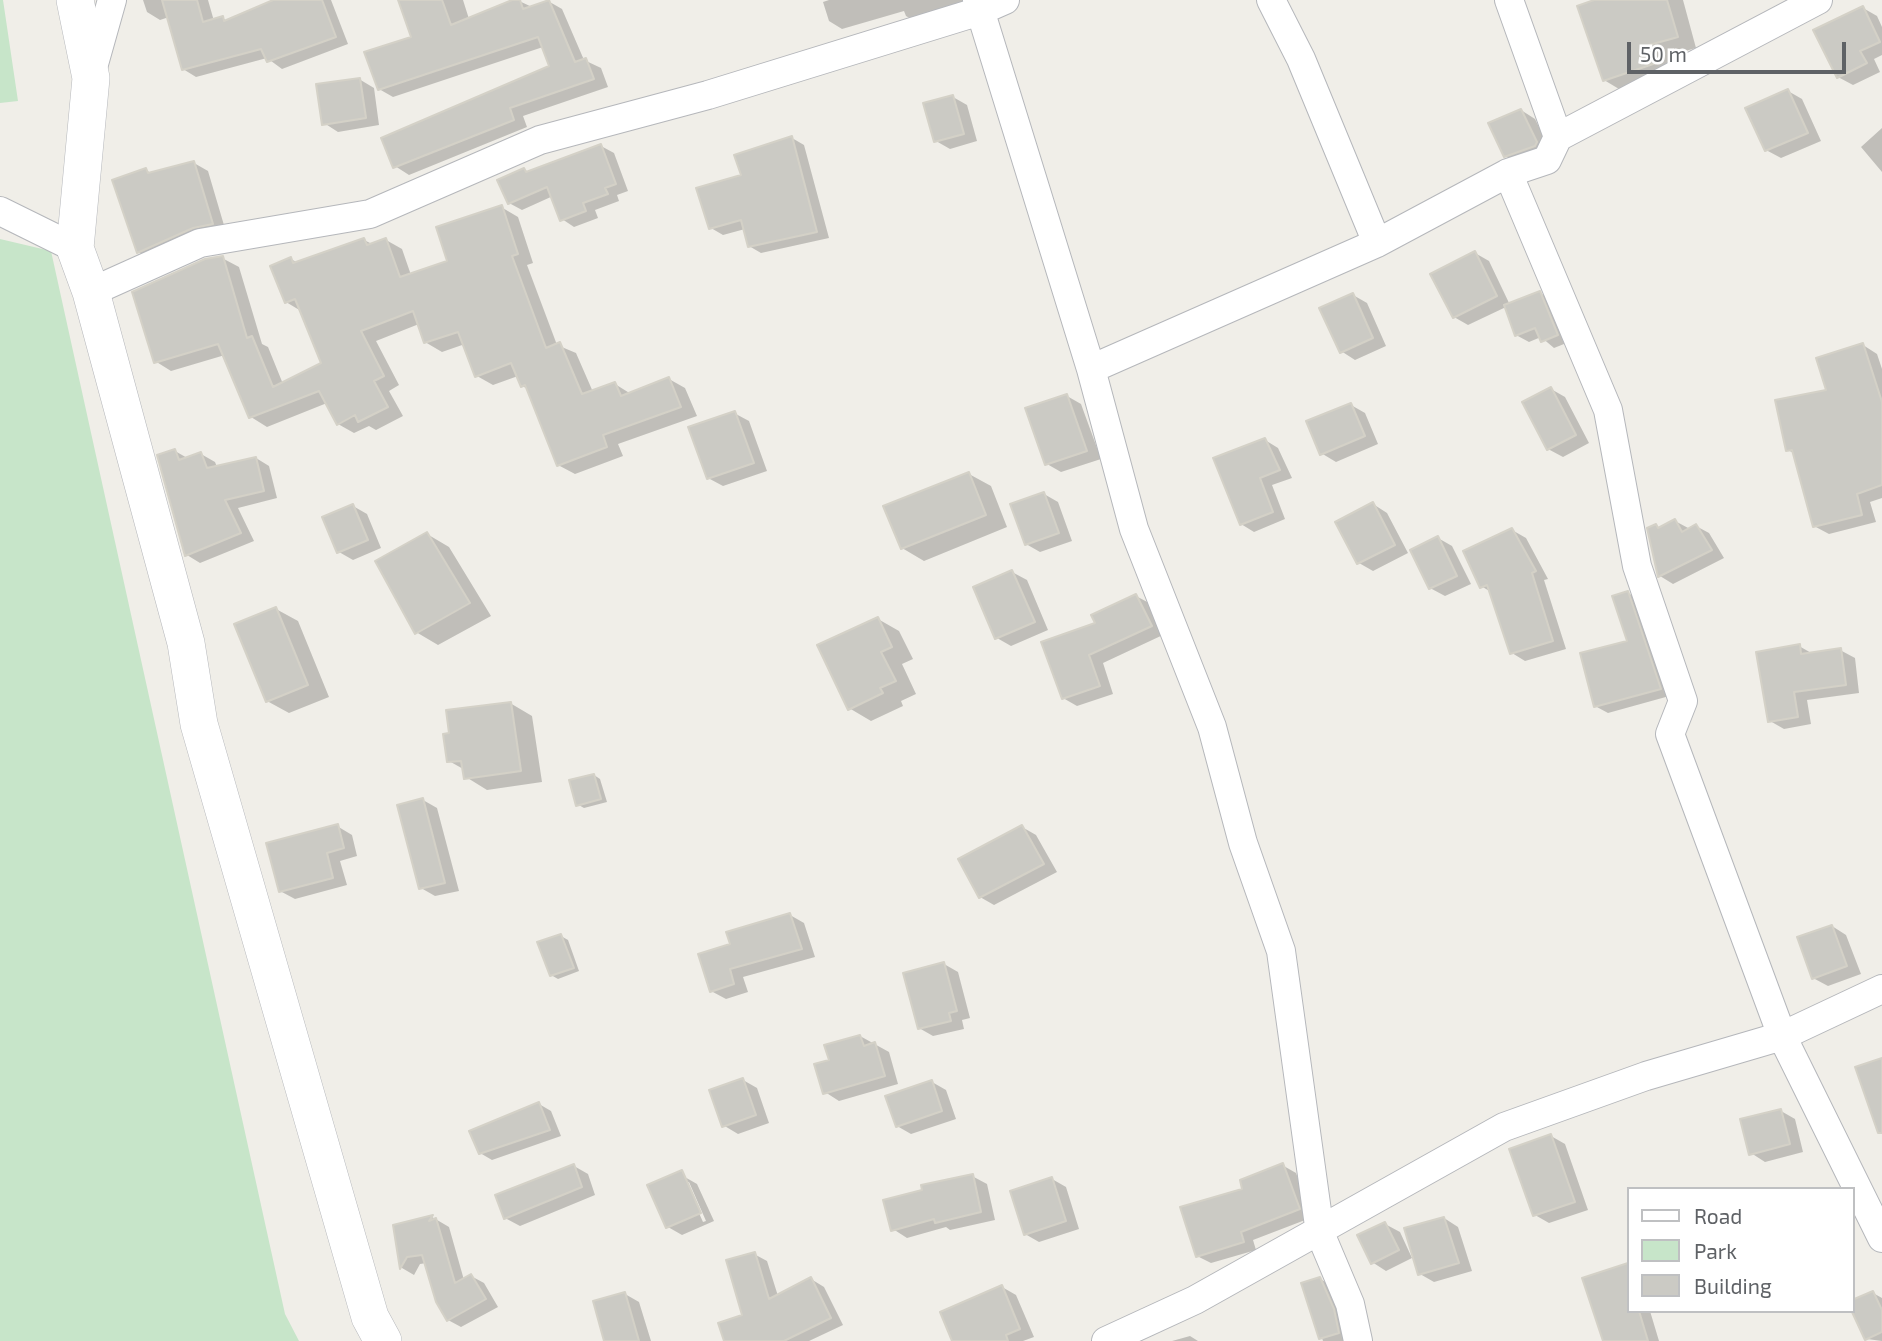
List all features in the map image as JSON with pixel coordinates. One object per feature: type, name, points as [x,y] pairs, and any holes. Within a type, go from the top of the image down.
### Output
[{"type":"street","points":[[75,0],[90,78]]},
{"type":"street","points":[[112,0],[90,78],[75,248],[91,292],[186,643],[199,724],[370,1317],[383,1341]]},
{"type":"street","points":[[1271,0],[1301,59],[1377,243]]},
{"type":"street","points":[[1509,0],[1558,137]]},
{"type":"street","points":[[1091,369],[1377,243],[1508,173],[1547,160],[1558,137],[1818,0]]},
{"type":"street","points":[[91,292],[200,243],[370,215],[540,140],[708,95],[987,4],[1134,529],[1212,727],[1243,843],[1281,951],[1320,1233],[1350,1304],[1358,1341]]},
{"type":"street","points":[[1508,173],[1608,410],[1637,566],[1683,701],[1670,734],[1680,754],[1782,1036],[1882,1238]]},
{"type":"street","points":[[0,211],[75,248]]},
{"type":"street","points":[[1106,1341],[1195,1300],[1320,1233],[1504,1127],[1646,1076],[1782,1036],[1882,989]]},
{"type":"green space","points":[[0,0],[3,0],[18,101],[0,103]]},
{"type":"green space","points":[[0,239],[51,251],[285,1314],[299,1341],[0,1341]]},
{"type":"building","points":[[162,0],[197,0],[203,22],[223,16],[224,21],[273,0],[322,0],[336,37],[267,62],[261,49],[182,70]]},
{"type":"building","points":[[398,0],[442,0],[451,25],[512,0],[520,0],[523,9],[549,0],[575,62],[586,58],[594,79],[510,108],[514,120],[393,168],[381,138],[549,66],[538,37],[378,90],[364,52],[411,37]]},
{"type":"building","points":[[1594,0],[1667,0],[1678,37],[1649,45],[1656,63],[1603,81],[1577,6]]},
{"type":"building","points":[[1863,6],[1880,42],[1860,51],[1867,63],[1837,78],[1813,30]]},
{"type":"building","points":[[360,78],[366,118],[322,125],[316,84]]},
{"type":"building","points":[[1788,89],[1808,133],[1765,151],[1745,108]]},
{"type":"building","points":[[953,95],[964,134],[934,142],[923,103]]},
{"type":"building","points":[[1521,109],[1537,142],[1535,146],[1504,157],[1488,123]]},
{"type":"building","points":[[792,136],[817,232],[748,247],[741,220],[709,229],[696,188],[741,175],[734,155]]},
{"type":"building","points":[[601,144],[616,184],[605,188],[608,194],[583,203],[586,211],[560,221],[547,187],[508,204],[497,180],[524,168],[526,172]]},
{"type":"building","points":[[194,161],[213,224],[193,228],[137,253],[112,180],[146,168],[148,173]]},
{"type":"building","points":[[502,205],[518,254],[512,256],[546,348],[560,342],[582,394],[615,382],[621,396],[669,377],[681,407],[603,435],[607,447],[557,466],[525,385],[521,387],[511,363],[475,377],[458,332],[424,343],[413,311],[361,331],[384,376],[374,381],[388,407],[358,422],[355,415],[337,425],[319,391],[249,418],[218,344],[154,363],[132,292],[205,259],[223,256],[247,338],[252,336],[273,387],[321,363],[295,299],[285,303],[270,266],[291,257],[293,263],[364,238],[367,245],[386,238],[400,277],[447,261],[436,227]]},
{"type":"building","points":[[1475,251],[1497,296],[1453,318],[1430,274]]},
{"type":"building","points":[[1540,291],[1558,335],[1541,342],[1535,328],[1515,336],[1504,305]]},
{"type":"building","points":[[1353,293],[1373,338],[1340,353],[1319,308]]},
{"type":"building","points":[[1863,343],[1882,402],[1882,485],[1857,494],[1862,515],[1813,527],[1792,450],[1786,451],[1775,400],[1826,390],[1816,358]]},
{"type":"building","points":[[1551,387],[1576,435],[1547,450],[1522,402]]},
{"type":"building","points":[[1067,394],[1087,451],[1045,465],[1025,408]]},
{"type":"building","points":[[1351,403],[1365,436],[1320,455],[1306,421]]},
{"type":"building","points":[[735,411],[754,463],[707,479],[688,427]]},
{"type":"building","points":[[1265,438],[1280,470],[1260,478],[1273,512],[1240,525],[1213,458]]},
{"type":"building","points":[[175,449],[179,460],[201,452],[207,468],[256,457],[264,491],[225,500],[241,533],[185,556],[157,455]]},
{"type":"building","points":[[969,472],[986,515],[901,549],[883,506]]},
{"type":"building","points":[[1044,492],[1059,533],[1025,545],[1010,504]]},
{"type":"building","points":[[1373,502],[1395,545],[1357,564],[1335,522]]},
{"type":"building","points":[[353,504],[368,540],[337,553],[322,517]]},
{"type":"building","points":[[1675,519],[1682,532],[1696,524],[1712,550],[1658,577],[1647,528],[1656,524],[1658,528]]},
{"type":"building","points":[[1512,528],[1536,571],[1532,573],[1553,641],[1510,654],[1487,585],[1480,588],[1463,551]]},
{"type":"building","points":[[427,532],[470,603],[415,634],[375,561]]},
{"type":"building","points":[[1438,536],[1457,576],[1429,589],[1410,550]]},
{"type":"building","points":[[1012,570],[1035,622],[995,639],[973,587]]},
{"type":"building","points":[[1628,591],[1661,689],[1594,707],[1580,653],[1627,641],[1612,596]]},
{"type":"building","points":[[1136,594],[1152,626],[1089,655],[1100,686],[1062,699],[1041,642],[1095,623],[1091,615]]},
{"type":"building","points":[[276,607],[308,685],[266,702],[234,624]]},
{"type":"building","points":[[878,617],[892,647],[881,652],[896,681],[880,688],[883,693],[848,710],[817,645]]},
{"type":"building","points":[[1800,644],[1801,654],[1841,648],[1846,685],[1794,692],[1798,717],[1768,722],[1756,652]]},
{"type":"building","points":[[511,702],[521,771],[464,779],[461,761],[447,762],[443,734],[449,733],[446,710]]},
{"type":"building","points":[[594,774],[601,799],[576,806],[569,780]]},
{"type":"building","points":[[423,798],[445,883],[419,889],[397,805]]},
{"type":"building","points":[[338,824],[344,848],[327,853],[333,878],[279,892],[266,843]]},
{"type":"building","points":[[1022,825],[1044,864],[979,898],[958,859]]},
{"type":"building","points":[[790,913],[802,949],[730,969],[734,984],[710,992],[698,954],[730,944],[726,932]]},
{"type":"building","points":[[1832,925],[1847,966],[1812,979],[1797,937]]},
{"type":"building","points":[[561,934],[574,968],[550,976],[537,942]]},
{"type":"building","points":[[944,962],[957,1011],[949,1013],[951,1021],[918,1029],[903,973]]},
{"type":"building","points":[[860,1035],[864,1046],[875,1042],[885,1076],[823,1094],[814,1064],[829,1060],[824,1045]]},
{"type":"building","points":[[1882,1058],[1882,1133],[1878,1133],[1855,1067]]},
{"type":"building","points":[[743,1078],[756,1115],[722,1127],[709,1090]]},
{"type":"building","points":[[932,1080],[942,1111],[896,1127],[885,1096]]},
{"type":"building","points":[[539,1102],[550,1130],[479,1154],[469,1131]]},
{"type":"building","points":[[1781,1109],[1790,1144],[1749,1155],[1740,1119]]},
{"type":"building","points":[[1551,1134],[1575,1202],[1533,1216],[1509,1149]]},
{"type":"building","points":[[1283,1163],[1300,1209],[1241,1232],[1244,1242],[1196,1257],[1180,1207],[1242,1189],[1240,1180]]},
{"type":"building","points":[[574,1164],[582,1187],[504,1219],[495,1195]]},
{"type":"building","points":[[682,1170],[701,1213],[666,1228],[647,1185]]},
{"type":"building","points":[[973,1174],[981,1212],[935,1223],[934,1219],[891,1231],[883,1200],[922,1190],[921,1185]]},
{"type":"building","points":[[1052,1177],[1066,1221],[1024,1235],[1010,1191]]},
{"type":"building","points":[[433,1215],[429,1221],[436,1218],[455,1283],[471,1274],[486,1299],[447,1321],[436,1302],[422,1255],[407,1257],[400,1269],[393,1225]]},
{"type":"building","points":[[1444,1217],[1459,1263],[1418,1275],[1404,1228]]},
{"type":"building","points":[[1385,1222],[1399,1250],[1371,1264],[1357,1235]]},
{"type":"building","points":[[755,1252],[769,1299],[811,1277],[831,1318],[784,1341],[724,1341],[718,1323],[742,1315],[726,1260]]},
{"type":"building","points":[[1626,1264],[1626,1313],[1640,1313],[1648,1341],[1603,1341],[1582,1278]]},
{"type":"building","points":[[1320,1277],[1334,1309],[1339,1333],[1319,1339],[1301,1283]]},
{"type":"building","points":[[1002,1285],[1020,1329],[1006,1335],[1008,1341],[952,1341],[940,1312]]},
{"type":"building","points":[[1873,1291],[1882,1310],[1882,1332],[1865,1340],[1852,1313],[1854,1299]]},
{"type":"building","points":[[625,1292],[639,1341],[604,1341],[593,1301]]}]
